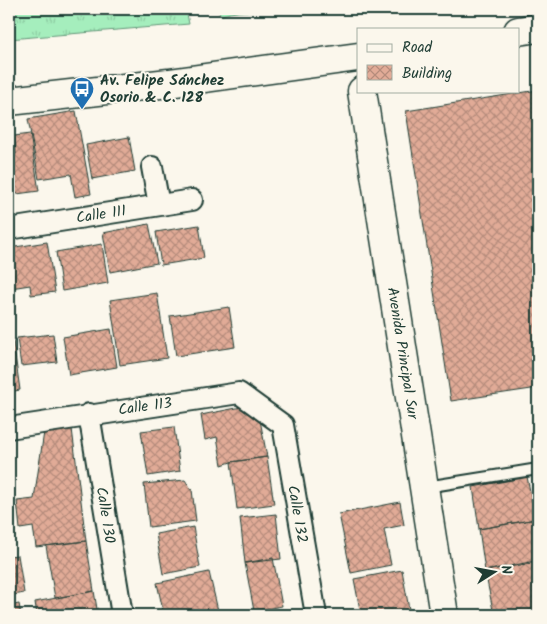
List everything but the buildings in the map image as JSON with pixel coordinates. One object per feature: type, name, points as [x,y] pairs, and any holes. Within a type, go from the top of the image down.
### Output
[{"type":"street","points":[[520,31],[538,28]]},
{"type":"street","points":[[9,101],[357,62]]},
{"type":"street","name":"Avenida Principal Sur","points":[[362,92],[444,615]]},
{"type":"street","points":[[152,167],[159,205]]},
{"type":"street","name":"Calle 111","points":[[9,229],[192,200]]},
{"type":"street","name":"Calle 113","points":[[9,428],[89,414],[239,393],[273,418]]},
{"type":"street","name":"Calle 130","points":[[89,414],[122,615]]},
{"type":"street","name":"Calle 132","points":[[273,418],[283,425],[316,615]]},
{"type":"lane","points":[[424,488],[538,469]]},
{"type":"green space","points":[[9,9],[186,9],[189,24],[9,39]]},
{"type":"green space","points":[[214,9],[289,9],[222,15]]},
{"type":"place","name":"Av. Felipe Sánchez Osorio & C. 128","points":[[82,110]]}]
